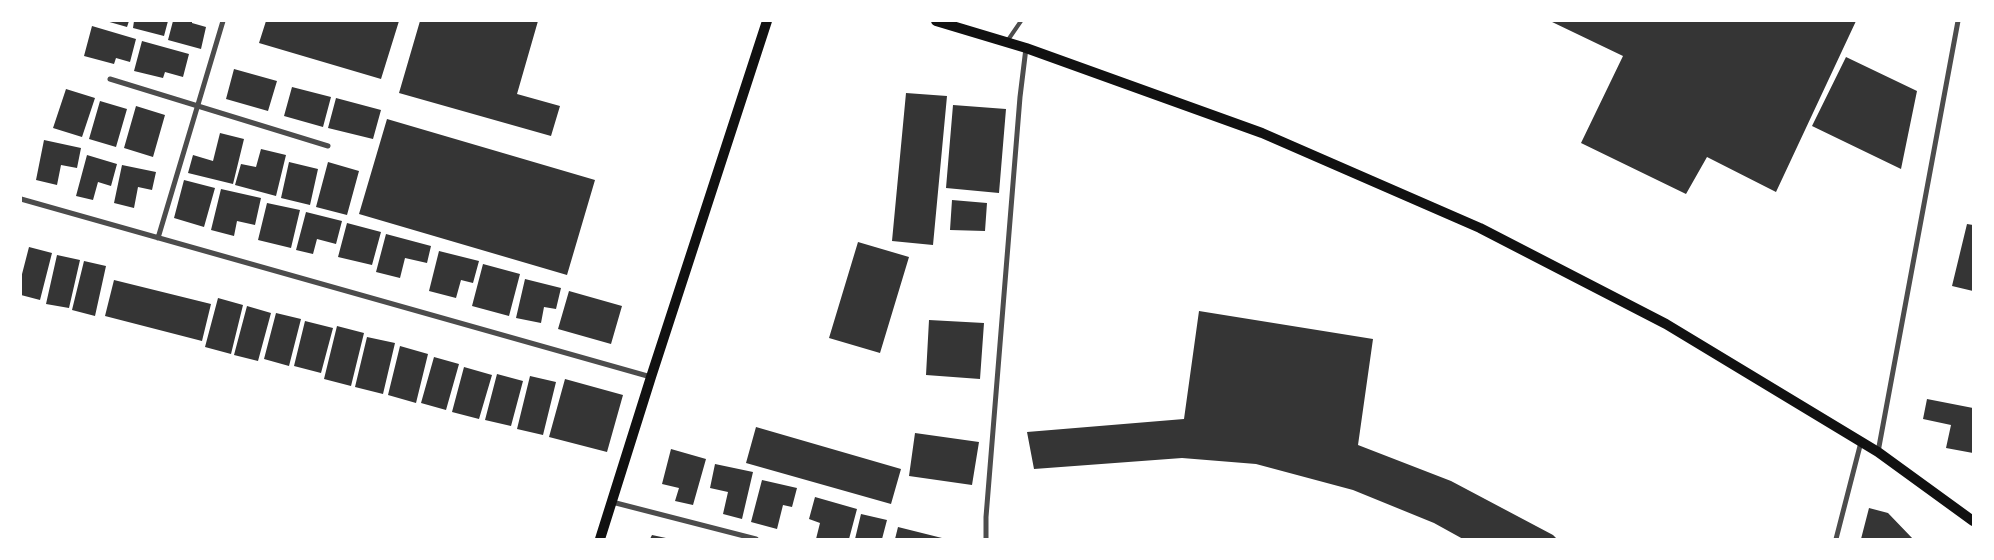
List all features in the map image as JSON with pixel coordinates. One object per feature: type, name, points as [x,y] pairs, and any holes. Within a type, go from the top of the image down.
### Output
[{"type":"main road","points":[[600,539],[767,21]]},
{"type":"main road","points":[[936,21],[1026,48],[1262,133],[1480,228],[1666,324],[1878,452],[1973,521]]},
{"type":"street","points":[[158,238],[223,21]]},
{"type":"street","points":[[1878,452],[1958,21]]},
{"type":"street","points":[[986,539],[986,517],[1019,106],[1026,48]]},
{"type":"street","points":[[110,79],[328,146]]},
{"type":"street","points":[[21,199],[651,377]]},
{"type":"street","points":[[1836,539],[1861,442]]},
{"type":"street","points":[[612,502],[756,539]]},
{"type":"lane","points":[[1007,43],[1021,21]]},
{"type":"building","points":[[106,21],[129,21],[127,27]]},
{"type":"building","points":[[134,21],[168,21],[164,36],[133,28]]},
{"type":"building","points":[[173,21],[192,21],[192,23],[206,27],[201,49],[168,40]]},
{"type":"building","points":[[266,21],[399,21],[381,79],[259,43]]},
{"type":"building","points":[[420,21],[538,21],[517,94],[560,106],[551,136],[399,93]]},
{"type":"building","points":[[1550,21],[1856,21],[1776,192],[1707,157],[1686,194],[1581,143],[1623,56]]},
{"type":"building","points":[[92,26],[136,39],[130,62],[116,58],[114,64],[84,56]]},
{"type":"building","points":[[142,41],[189,54],[183,77],[165,72],[163,78],[134,71]]},
{"type":"building","points":[[1846,57],[1917,91],[1901,169],[1812,126]]},
{"type":"building","points":[[234,69],[277,81],[268,111],[226,99]]},
{"type":"building","points":[[292,87],[331,97],[323,127],[284,116]]},
{"type":"building","points":[[66,89],[95,98],[82,137],[53,128]]},
{"type":"building","points":[[906,93],[947,96],[933,245],[892,241]]},
{"type":"building","points":[[336,98],[381,110],[373,139],[328,128]]},
{"type":"building","points":[[100,101],[127,109],[116,147],[89,139]]},
{"type":"building","points":[[953,105],[1006,109],[999,193],[946,188]]},
{"type":"building","points":[[136,106],[165,115],[153,157],[124,148]]},
{"type":"building","points":[[387,119],[595,180],[567,275],[359,214]]},
{"type":"building","points":[[220,133],[244,139],[233,184],[188,173],[193,155],[213,161]]},
{"type":"building","points":[[44,140],[81,148],[77,168],[61,165],[57,185],[36,180]]},
{"type":"building","points":[[261,149],[286,155],[276,196],[235,185],[241,164],[256,167]]},
{"type":"building","points":[[87,155],[117,164],[111,186],[98,182],[93,200],[76,196]]},
{"type":"building","points":[[289,162],[318,169],[310,205],[281,198]]},
{"type":"building","points":[[328,162],[359,171],[347,215],[316,207]]},
{"type":"building","points":[[122,165],[156,172],[152,190],[138,187],[134,208],[114,203]]},
{"type":"building","points":[[184,180],[215,188],[204,227],[174,218]]},
{"type":"building","points":[[221,189],[261,198],[255,225],[237,221],[234,236],[211,230]]},
{"type":"building","points":[[952,200],[987,203],[985,231],[950,230]]},
{"type":"building","points":[[267,203],[300,210],[291,248],[258,240]]},
{"type":"building","points":[[306,212],[342,221],[336,244],[317,239],[313,254],[296,250]]},
{"type":"building","points":[[347,223],[381,232],[372,265],[338,257]]},
{"type":"building","points":[[1967,224],[1973,225],[1973,291],[1952,286]]},
{"type":"building","points":[[386,234],[431,246],[427,263],[405,258],[400,278],[376,272]]},
{"type":"building","points":[[858,242],[909,257],[880,353],[829,338]]},
{"type":"building","points":[[29,247],[52,253],[40,300],[21,295],[21,278]]},
{"type":"building","points":[[439,251],[479,261],[473,283],[461,280],[456,298],[429,291]]},
{"type":"building","points":[[57,255],[80,260],[69,308],[46,304]]},
{"type":"building","points":[[84,261],[106,266],[95,316],[72,310]]},
{"type":"building","points":[[483,264],[520,274],[509,316],[472,306]]},
{"type":"building","points":[[525,279],[561,288],[556,309],[544,307],[541,323],[516,318]]},
{"type":"building","points":[[114,280],[211,304],[202,341],[105,316]]},
{"type":"building","points":[[569,291],[622,306],[611,344],[558,329]]},
{"type":"building","points":[[218,298],[243,305],[231,354],[205,347]]},
{"type":"building","points":[[247,306],[271,313],[258,361],[234,355]]},
{"type":"building","points":[[1199,311],[1373,339],[1358,445],[1451,481],[1553,535],[1557,539],[1463,539],[1434,523],[1353,490],[1256,464],[1182,458],[1034,469],[1027,432],[1184,419]]},
{"type":"building","points":[[276,313],[301,319],[289,366],[264,359]]},
{"type":"building","points":[[929,320],[984,323],[980,379],[926,375]]},
{"type":"building","points":[[305,321],[333,328],[321,373],[294,366]]},
{"type":"building","points":[[337,326],[364,333],[351,386],[324,379]]},
{"type":"building","points":[[367,337],[395,343],[383,394],[355,387]]},
{"type":"building","points":[[400,346],[428,354],[416,403],[388,395]]},
{"type":"building","points":[[434,357],[459,364],[446,410],[421,403]]},
{"type":"building","points":[[464,367],[492,375],[479,419],[452,412]]},
{"type":"building","points":[[497,374],[523,381],[511,426],[485,420]]},
{"type":"building","points":[[530,376],[556,382],[543,435],[517,429]]},
{"type":"building","points":[[565,379],[623,395],[607,452],[549,437]]},
{"type":"building","points":[[1927,399],[1973,408],[1973,453],[1946,448],[1951,425],[1923,419]]},
{"type":"building","points":[[756,427],[901,469],[891,504],[746,463]]},
{"type":"building","points":[[915,433],[979,442],[972,485],[909,476]]},
{"type":"building","points":[[671,449],[706,459],[693,505],[675,501],[679,488],[662,484]]},
{"type":"building","points":[[715,464],[753,472],[742,519],[723,514],[728,492],[710,488]]},
{"type":"building","points":[[762,480],[797,488],[792,507],[783,505],[777,529],[751,522]]},
{"type":"building","points":[[815,497],[857,509],[849,539],[816,539],[820,523],[809,519]]},
{"type":"building","points":[[1869,508],[1888,513],[1913,539],[1861,539]]},
{"type":"building","points":[[861,514],[887,520],[882,539],[855,539]]},
{"type":"building","points":[[898,527],[942,538],[895,539]]},
{"type":"building","points":[[652,535],[666,538],[666,539],[650,539]]}]
